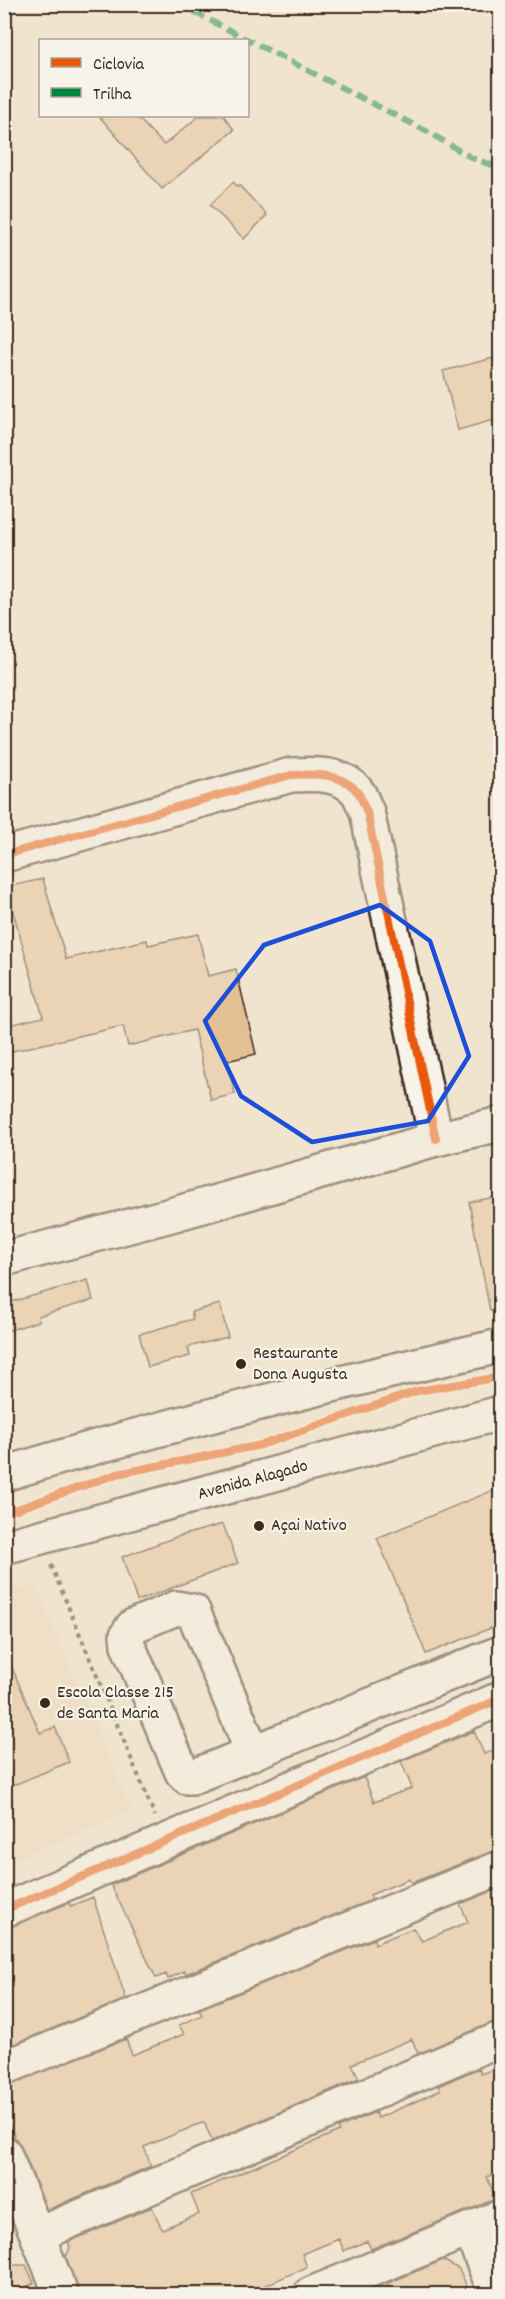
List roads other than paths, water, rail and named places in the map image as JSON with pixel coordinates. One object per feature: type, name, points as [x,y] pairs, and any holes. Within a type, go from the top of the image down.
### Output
[{"type":"street","points":[[4,855],[291,775],[323,774],[343,782],[358,793],[367,812],[436,1139]]},
{"type":"street","points":[[4,1259],[171,1215],[436,1139],[501,1124]]},
{"type":"street","points":[[4,1474],[100,1445],[299,1393],[501,1346]]},
{"type":"street","name":"Avenida Alagado","points":[[4,1546],[501,1413]]},
{"type":"street","points":[[253,1753],[193,1611],[176,1608],[133,1626],[127,1635],[128,1646],[182,1772],[187,1777],[253,1753],[501,1653]]},
{"type":"street","points":[[4,1910],[501,1700]]},
{"type":"street","points":[[4,2068],[501,1868]]},
{"type":"street","points":[[37,2235],[501,2039]]},
{"type":"street","points":[[4,2153],[61,2295]]},
{"type":"street","points":[[311,2295],[501,2217]]},
{"type":"street","points":[[470,2229],[496,2295]]},
{"type":"place","name":"Restaurante Dona Augusta","points":[[241,1364]]},
{"type":"place","name":"Açai Nativo","points":[[259,1526]]},
{"type":"place","name":"Escola Classe 215 de Santa Maria","points":[[45,1703]]}]
